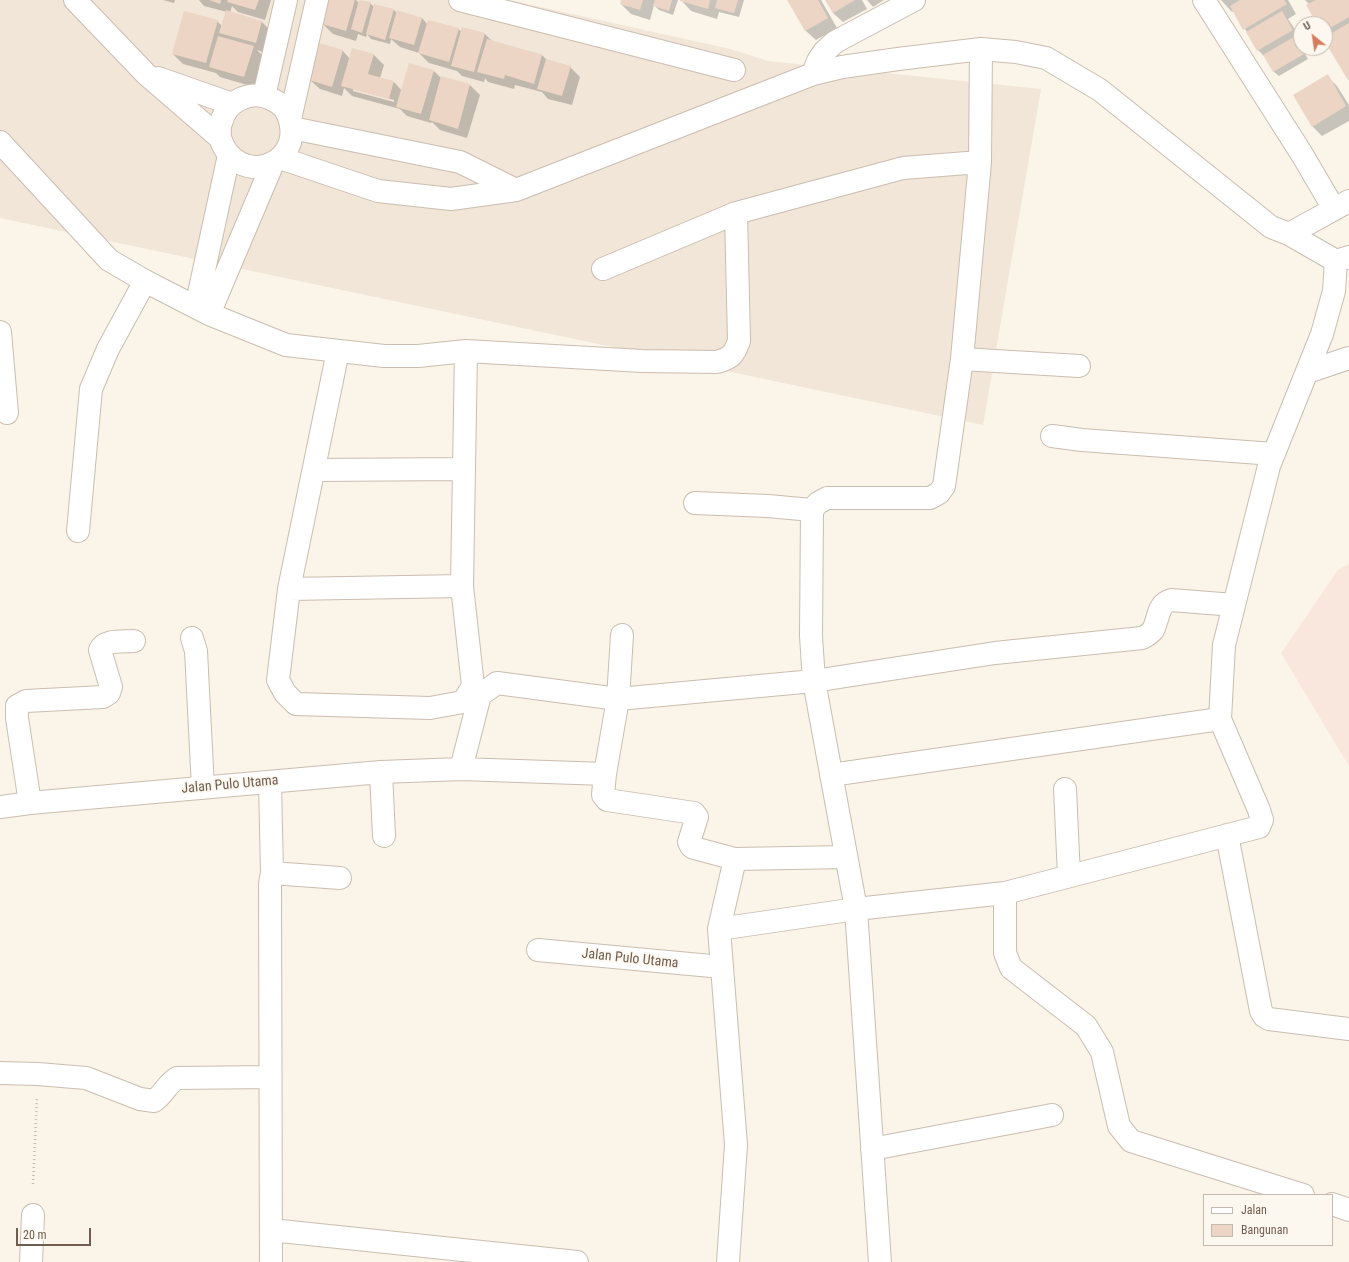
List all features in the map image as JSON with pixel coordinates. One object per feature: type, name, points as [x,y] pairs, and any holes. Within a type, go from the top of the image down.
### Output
[{"type":"street","points":[[75,0],[146,74],[242,164],[249,166],[262,166],[276,160],[378,191],[451,199],[516,190],[813,74],[842,67],[981,49],[1016,52],[1046,58],[1100,90],[1272,227],[1342,259],[1322,334],[1269,466],[1224,645],[1220,718],[1259,810],[1262,820],[1259,827],[1005,893],[856,909],[719,929]]},
{"type":"street","points":[[264,96],[286,0]]},
{"type":"street","points":[[203,310],[276,160],[288,148],[291,123],[316,0]]},
{"type":"street","points":[[460,0],[734,70]]},
{"type":"street","points":[[813,74],[818,61],[824,52],[836,42],[914,0]]},
{"type":"street","points":[[1195,0],[1208,7],[1303,156],[1342,205],[1289,234]]},
{"type":"street","points":[[880,1262],[856,909],[814,681],[811,636],[812,510],[818,503],[827,498],[930,498],[939,493],[944,486],[962,359],[980,162],[981,49]]},
{"type":"street","points":[[146,74],[232,104]]},
{"type":"street","points":[[203,310],[224,146],[221,123],[227,109],[240,99],[248,96],[264,96],[278,102],[283,107],[291,123]]},
{"type":"street","points":[[291,123],[460,162],[516,190]]},
{"type":"street","points":[[0,142],[109,260],[146,281],[203,310],[286,345],[384,356],[418,356],[466,351],[642,361],[717,362],[728,359],[735,352],[739,341],[736,213]]},
{"type":"street","points":[[603,269],[736,213],[903,168],[980,162]]},
{"type":"street","points":[[78,531],[91,389],[108,349],[146,281]]},
{"type":"street","points":[[0,332],[8,414]]},
{"type":"street","points":[[338,351],[289,589],[278,680],[285,692],[296,704],[430,708],[463,702],[473,686],[462,586],[466,351]]},
{"type":"street","points":[[1307,372],[1349,358]]},
{"type":"street","points":[[962,359],[1079,366]]},
{"type":"street","points":[[1052,436],[1082,440],[1274,454]]},
{"type":"street","points":[[314,470],[464,469]]},
{"type":"street","points":[[695,503],[768,506],[812,510]]},
{"type":"street","points":[[289,589],[462,586]]},
{"type":"street","points":[[461,769],[480,696],[497,683],[618,699],[814,681],[995,653],[1142,638],[1150,634],[1153,630],[1162,605],[1171,600],[1234,605]]},
{"type":"street","points":[[622,635],[618,699],[605,774],[603,795],[607,800],[694,813],[697,817],[689,842],[691,846],[735,859],[846,857]]},
{"type":"street","points":[[192,638],[196,651],[203,788]]},
{"type":"street","points":[[30,803],[17,718],[17,706],[26,701],[103,696],[109,693],[111,687],[100,650],[102,646],[108,643],[134,641]]},
{"type":"street","points":[[831,775],[1220,718]]},
{"type":"street","name":"Jalan Pulo Utama","points":[[0,807],[30,803],[381,772],[461,769],[605,774]]},
{"type":"street","points":[[381,772],[384,836]]},
{"type":"street","points":[[270,782],[272,873],[270,884],[271,1262]]},
{"type":"street","points":[[1066,789],[1069,876]]},
{"type":"street","points":[[1227,835],[1261,1011],[1264,1016],[1269,1019],[1349,1029]]},
{"type":"street","points":[[728,1262],[736,1145],[719,929],[735,859]]},
{"type":"street","points":[[272,873],[340,878]]},
{"type":"street","points":[[1005,893],[1004,953],[1011,968],[1086,1026],[1102,1052],[1119,1126],[1131,1141],[1300,1194]]},
{"type":"street","name":"Jalan Pulo Utama","points":[[538,950],[722,968]]},
{"type":"street","points":[[0,1073],[38,1074],[86,1078],[140,1099],[154,1101],[161,1096],[170,1083],[178,1078],[270,1077]]},
{"type":"street","points":[[872,1149],[1052,1115]]},
{"type":"street","points":[[1333,1204],[1349,1210]]},
{"type":"street","points":[[31,1262],[33,1214]]},
{"type":"street","points":[[271,1230],[576,1262]]},
{"type":"path","points":[[33,1184],[38,1074]]},
{"type":"shaded area","points":[[0,0],[509,0],[730,49],[768,61],[1041,89],[983,425],[0,218]]},
{"type":"shaded area","points":[[1349,564],[1349,766],[1281,653],[1338,570]]},
{"type":"building","points":[[209,0],[221,0],[220,4]]},
{"type":"building","points":[[228,0],[259,0],[255,10],[227,2]]},
{"type":"building","points":[[329,0],[355,0],[346,31],[322,24]]},
{"type":"building","points":[[359,0],[371,2],[362,33],[351,29]]},
{"type":"building","points":[[621,0],[643,0],[640,10],[620,4]]},
{"type":"building","points":[[655,0],[672,0],[669,11],[653,6]]},
{"type":"building","points":[[680,0],[710,0],[708,9]]},
{"type":"building","points":[[717,0],[738,0],[734,13],[715,8]]},
{"type":"building","points":[[787,0],[818,0],[828,18],[805,31]]},
{"type":"building","points":[[825,0],[855,0],[833,13]]},
{"type":"building","points":[[1240,0],[1284,0],[1287,4],[1243,30],[1230,6]]},
{"type":"building","points":[[1316,0],[1349,0],[1349,17],[1333,26],[1333,16],[1312,16],[1306,5]]},
{"type":"building","points":[[374,4],[394,9],[385,40],[366,34]]},
{"type":"building","points":[[226,10],[262,21],[256,43],[219,33]]},
{"type":"building","points":[[397,10],[422,18],[414,45],[389,38]]},
{"type":"building","points":[[184,11],[218,20],[206,63],[172,54]]},
{"type":"building","points":[[1282,11],[1293,30],[1257,51],[1246,32]]},
{"type":"building","points":[[428,20],[459,28],[449,62],[418,53]]},
{"type":"building","points":[[1349,23],[1348,80],[1333,55],[1333,32]]},
{"type":"building","points":[[462,27],[485,33],[474,72],[451,66]]},
{"type":"building","points":[[218,36],[254,46],[244,77],[209,67]]},
{"type":"building","points":[[1293,38],[1293,56],[1301,56],[1273,72],[1263,55]]},
{"type":"building","points":[[487,39],[542,55],[534,84],[505,75],[504,79],[477,72]]},
{"type":"building","points":[[319,43],[343,50],[332,87],[309,80]]},
{"type":"building","points":[[352,48],[374,54],[368,74],[394,81],[389,99],[341,86]]},
{"type":"building","points":[[546,59],[571,66],[562,96],[537,89]]},
{"type":"building","points":[[409,63],[434,70],[421,114],[396,107]]},
{"type":"building","points":[[1328,74],[1346,106],[1312,127],[1293,95]]},
{"type":"building","points":[[441,76],[470,84],[458,129],[429,120]]}]
